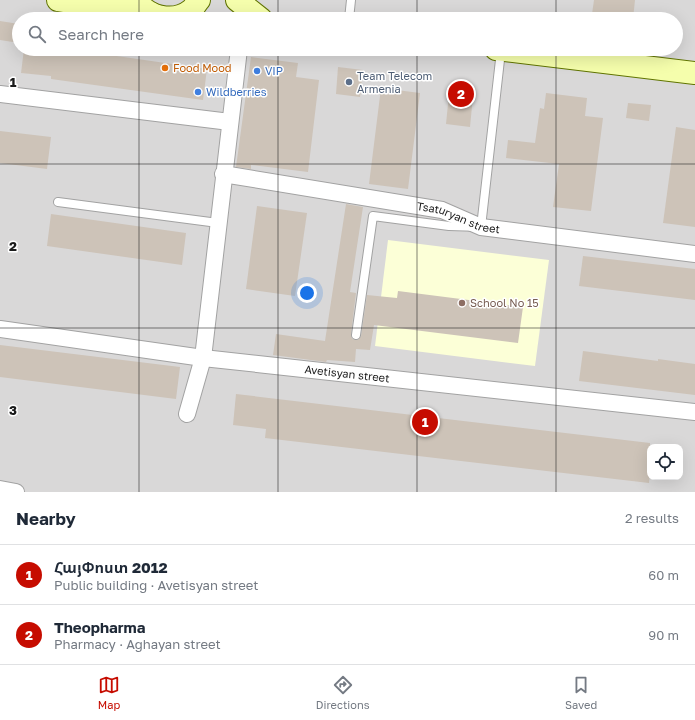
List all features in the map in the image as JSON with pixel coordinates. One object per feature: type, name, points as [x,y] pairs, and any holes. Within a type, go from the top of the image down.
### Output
[{"type":"main road","points":[[58,0],[144,7],[154,12]]},
{"type":"main road","points":[[187,12],[191,10],[199,0]]},
{"type":"main road","points":[[242,2],[253,12]]},
{"type":"main road","points":[[556,56],[695,73]]},
{"type":"street","points":[[187,414],[202,358],[238,56]]},
{"type":"street","points":[[0,94],[230,122]]},
{"type":"street","name":"Tsaturyan street","points":[[224,174],[442,210],[481,227],[695,254]]},
{"type":"street","name":"Avetisyan street","points":[[0,329],[202,358],[695,412]]},
{"type":"street","points":[[0,489],[16,492]]},
{"type":"lane","points":[[350,12],[351,0]]},
{"type":"lane","points":[[356,335],[373,216],[450,226],[481,227],[498,56]]},
{"type":"lane","points":[[58,202],[218,223]]},
{"type":"shaded area","points":[[0,0],[695,0],[695,492],[0,492]]},
{"type":"shaded area","name":"School No 15","points":[[388,240],[549,260],[535,366],[375,346]]},
{"type":"building","points":[[594,0],[635,0],[634,12],[592,12]]},
{"type":"building","points":[[0,21],[12,23],[12,42],[0,40]]},
{"type":"building","points":[[23,56],[117,56],[207,69],[203,100],[51,79],[51,76],[21,73]]},
{"type":"building","points":[[251,57],[298,63],[296,77],[319,80],[308,172],[251,165],[251,169],[236,167]]},
{"type":"building","name":"Team Telecom Armenia","points":[[338,67],[363,70],[360,97],[336,94]]},
{"type":"building","points":[[450,84],[474,86],[470,127],[446,124]]},
{"type":"building","points":[[381,88],[420,93],[408,189],[369,184]]},
{"type":"building","points":[[546,93],[587,98],[585,116],[603,118],[591,211],[553,207],[559,164],[506,158],[508,140],[535,143],[540,108],[544,109]]},
{"type":"building","points":[[628,103],[651,105],[649,121],[626,118]]},
{"type":"building","points":[[676,127],[695,130],[695,227],[663,223]]},
{"type":"building","points":[[0,131],[51,137],[47,169],[0,163]]},
{"type":"building","points":[[346,204],[363,207],[350,292],[356,293],[351,334],[352,339],[358,340],[361,336],[367,295],[397,298],[398,291],[523,307],[518,343],[374,325],[370,350],[356,349],[355,362],[327,360],[326,362],[273,355],[276,334],[325,341]]},
{"type":"building","points":[[257,206],[307,213],[295,296],[246,289]]},
{"type":"building","points":[[51,214],[186,233],[182,265],[47,246]]},
{"type":"building","points":[[583,256],[695,269],[695,300],[579,286]]},
{"type":"building","points":[[0,345],[180,367],[176,399],[0,377]]},
{"type":"building","points":[[583,351],[658,361],[658,359],[695,364],[695,395],[579,381]]},
{"type":"building","points":[[236,394],[650,443],[647,444],[647,480],[649,480],[649,483],[265,438],[266,429],[233,425]]},
{"type":"place","name":"Food Mood","points":[[165,68]]},
{"type":"place","name":"VIP","points":[[257,71]]},
{"type":"place","name":"Team Telecom Armenia","points":[[349,82]]},
{"type":"place","name":"Wildberries","points":[[198,92]]},
{"type":"place","name":"Theopharma","points":[[461,94]]},
{"type":"place","name":"School No 15","points":[[462,303]]},
{"type":"place","name":"ՀայՓոստ 2012","points":[[425,422]]}]
